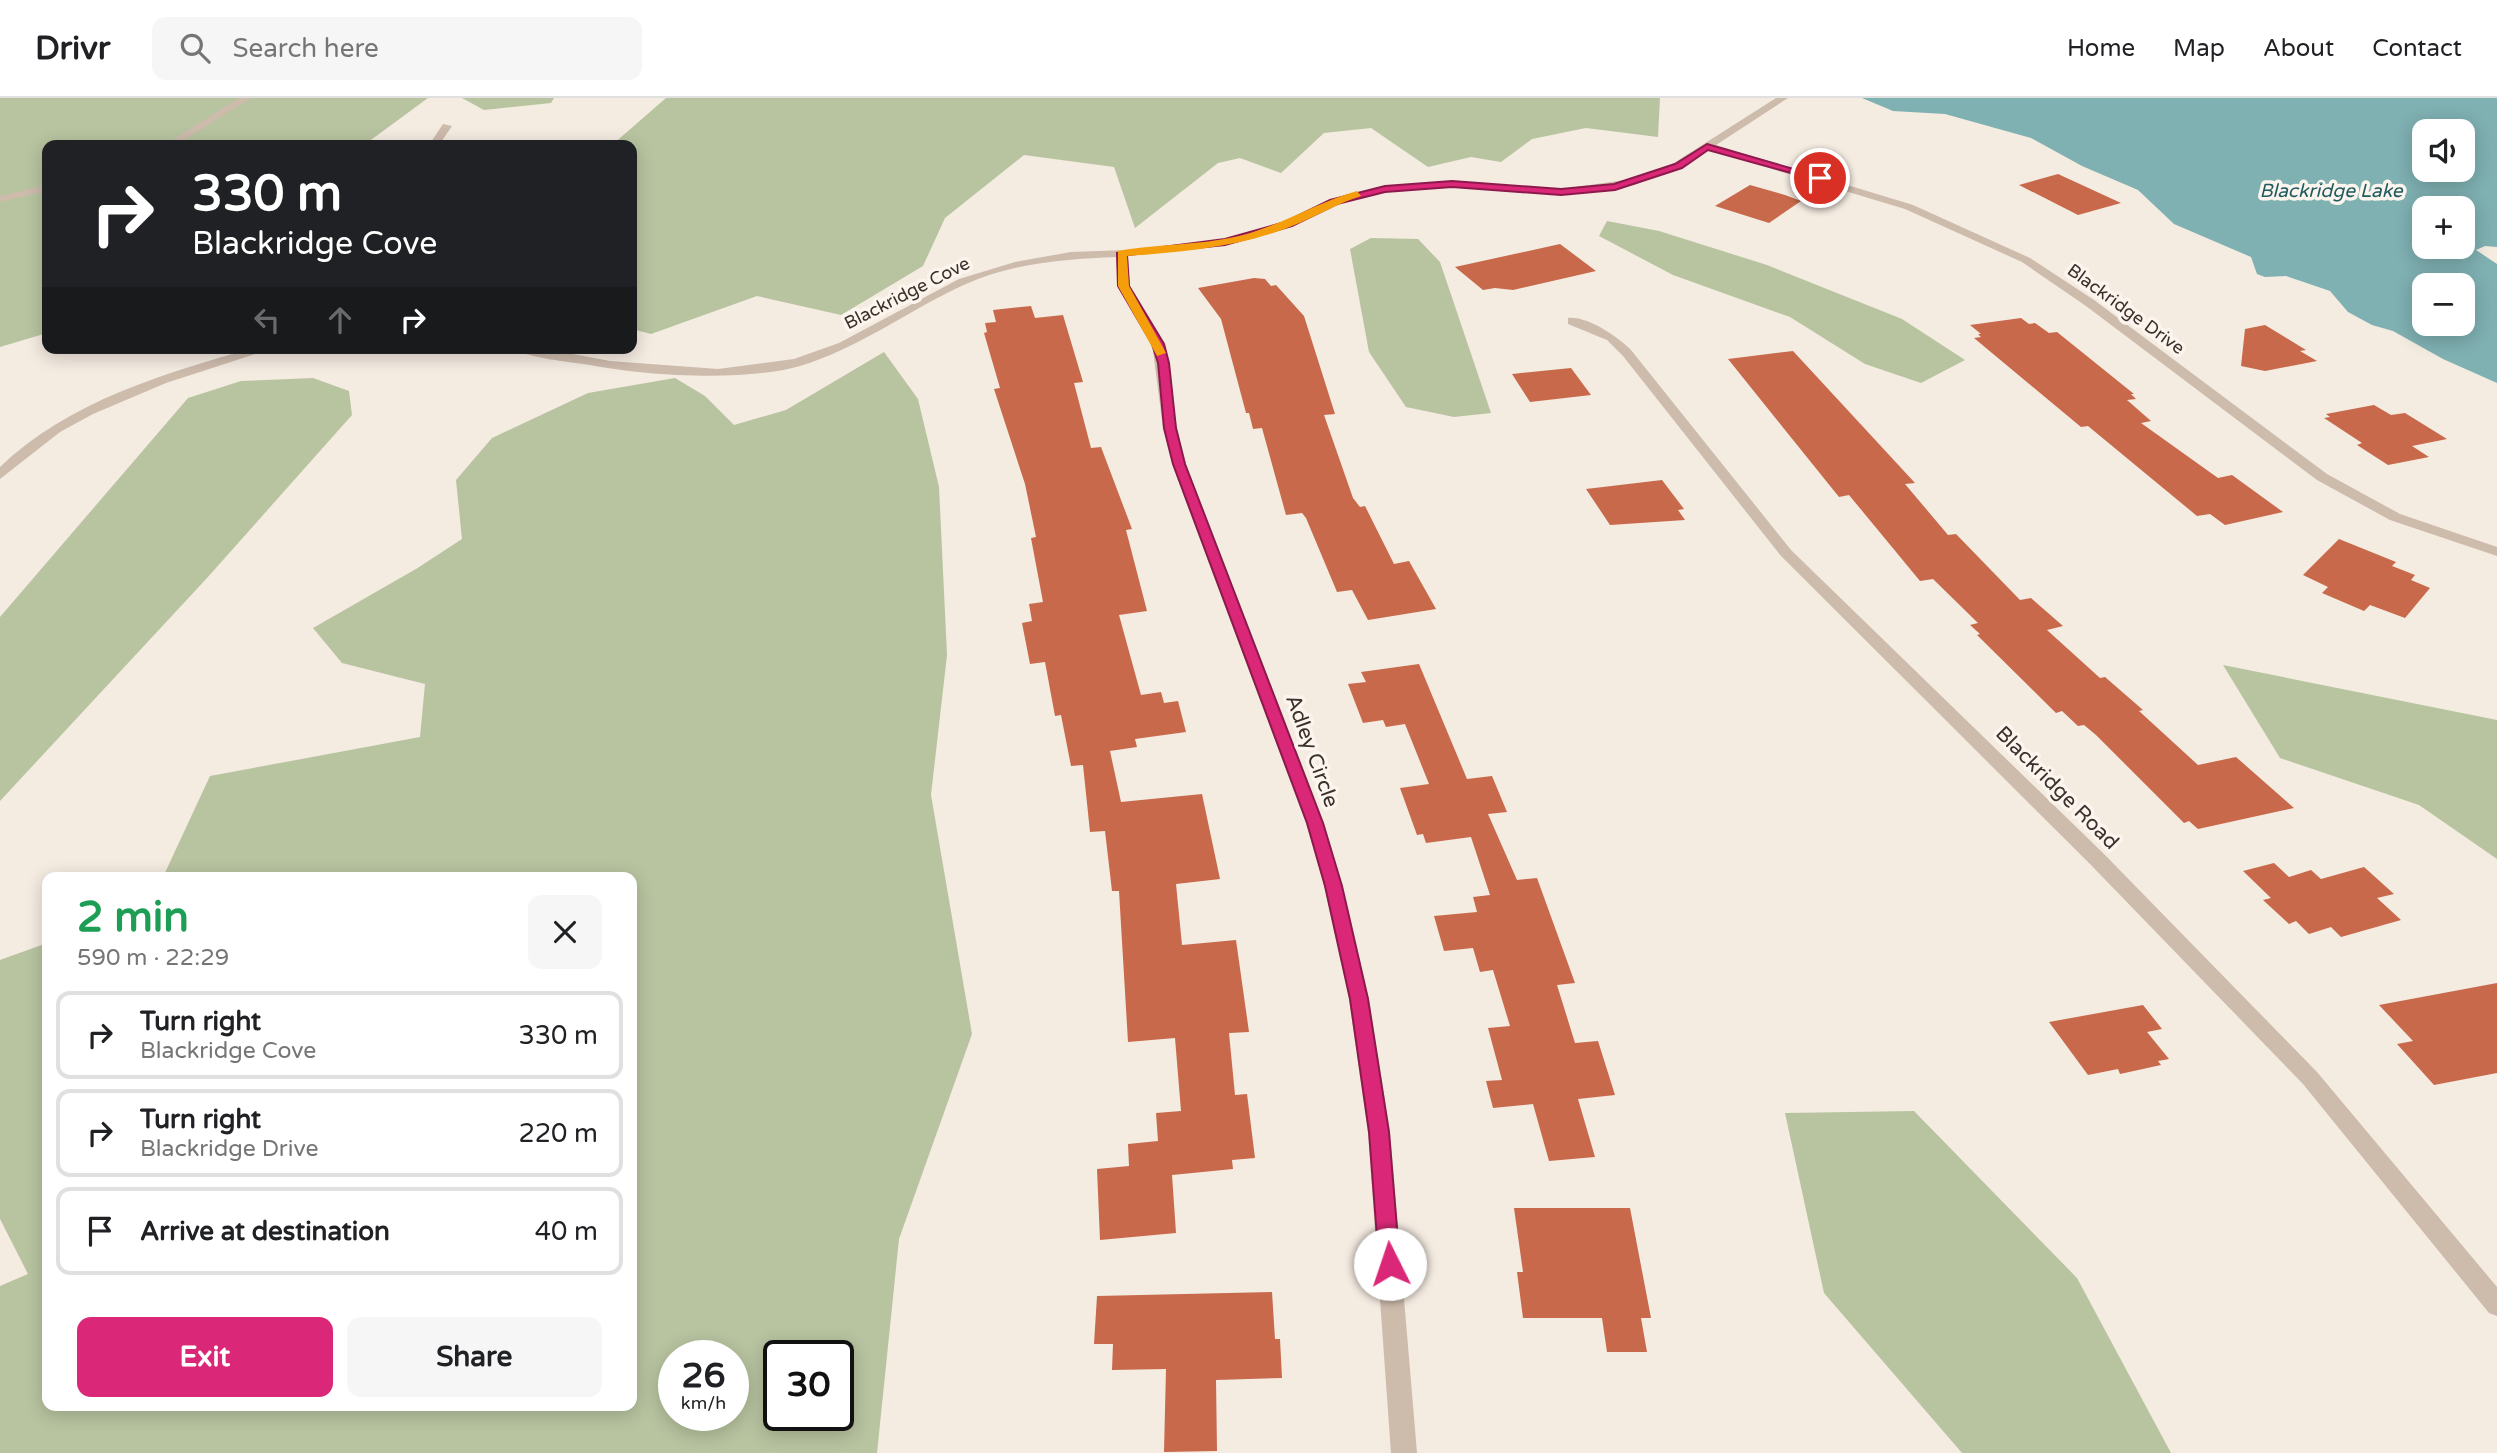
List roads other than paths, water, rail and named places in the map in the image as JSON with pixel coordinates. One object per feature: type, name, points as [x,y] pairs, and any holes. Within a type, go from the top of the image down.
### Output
[{"type":"street","points":[[177,140],[246,98]]},
{"type":"street","name":"Blackridge Cove","points":[[551,354],[610,365],[718,373],[796,363],[843,346],[940,293],[989,272],[1071,255],[1122,253],[1225,242],[1288,224],[1333,202],[1385,189],[1452,184],[1561,192],[1615,187],[1678,166],[1783,98]]},
{"type":"street","points":[[437,140],[447,126]]},
{"type":"street","name":"Blackridge Drive","points":[[1707,146],[1909,207],[2026,260],[2090,303],[2322,477],[2395,517],[2497,552]]},
{"type":"street","points":[[0,199],[42,189]]},
{"type":"street","name":"Adley Circle","points":[[1122,253],[1124,286],[1158,344],[1163,363],[1170,428],[1179,464],[1315,823],[1333,886],[1359,999],[1379,1132],[1404,1453]]},
{"type":"street","name":"Blackridge Road","points":[[1572,321],[1611,337],[1627,353],[1786,553],[2097,859],[2310,1078],[2497,1305]]},
{"type":"street","points":[[0,475],[51,432],[97,408],[204,367],[248,354]]},
{"type":"water","name":"Blackridge Lake","points":[[1862,98],[2497,98],[2497,247],[2485,246],[2476,250],[2497,264],[2497,383],[2443,359],[2393,331],[2372,325],[2348,312],[2330,291],[2286,276],[2265,277],[2257,274],[2251,257],[2174,224],[2138,190],[2082,166],[2031,138],[1945,114],[1893,111]]}]
